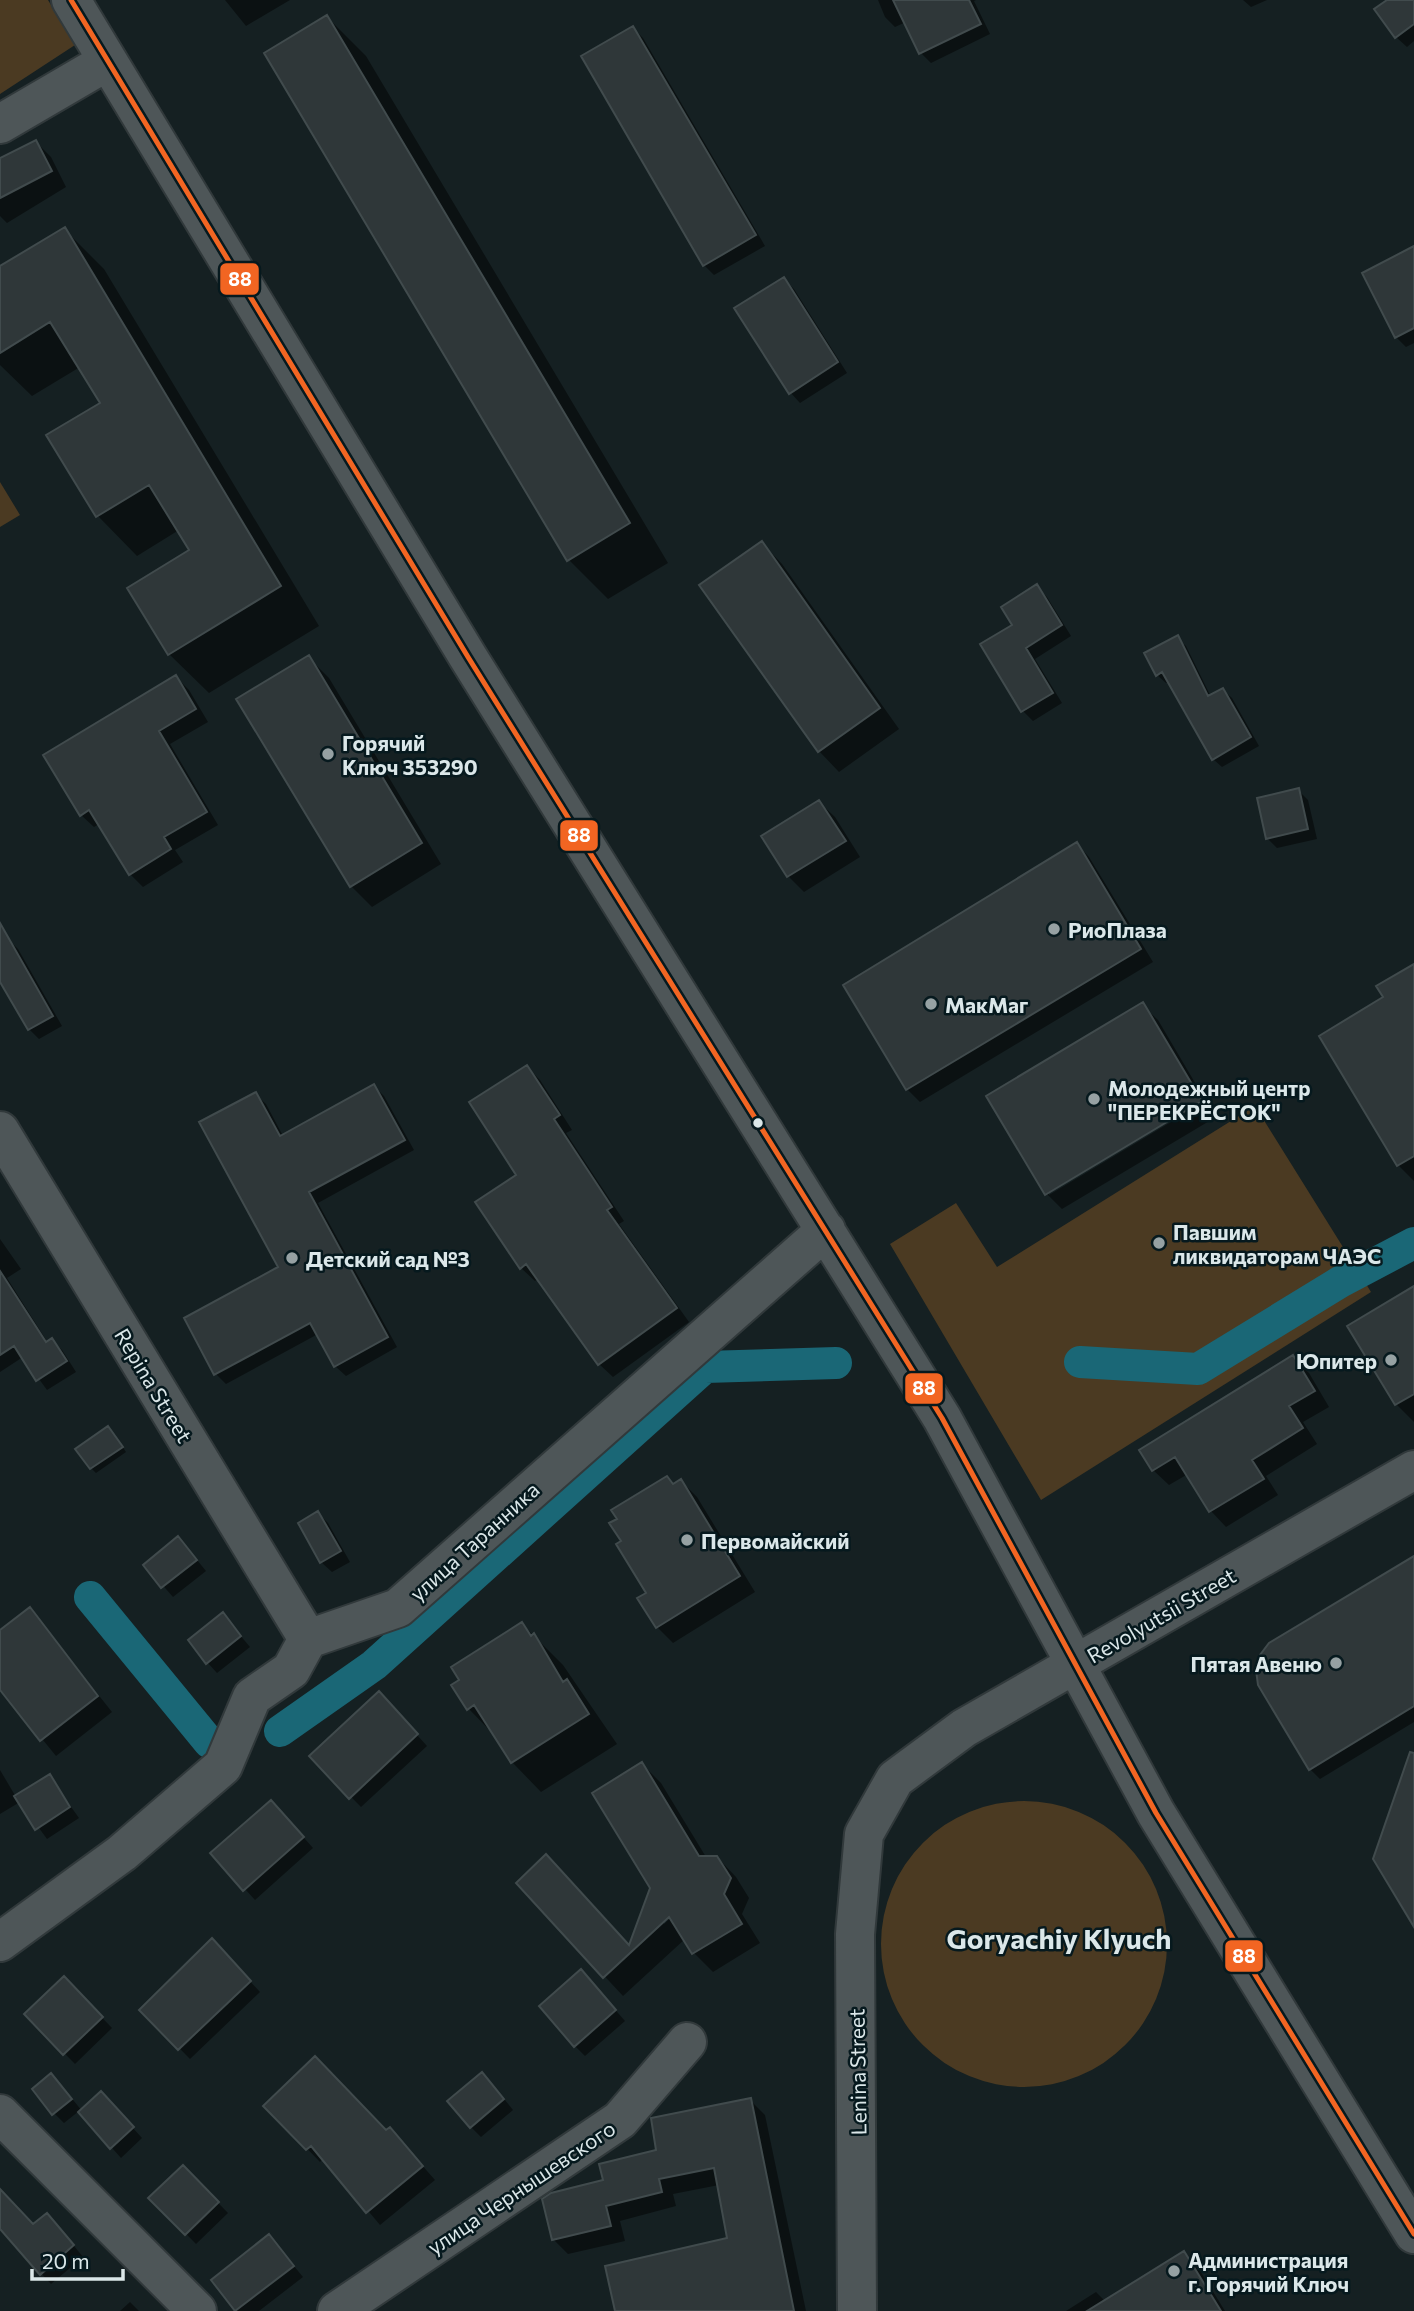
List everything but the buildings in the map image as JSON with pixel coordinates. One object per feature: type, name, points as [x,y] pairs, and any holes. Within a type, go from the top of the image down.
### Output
[{"type":"street","points":[[71,0],[468,657],[942,1418],[1073,1664],[1163,1825],[1414,2234]]},
{"type":"street","points":[[0,124],[108,61]]},
{"type":"street","name":"Repina Street","points":[[0,1131],[307,1639]]},
{"type":"street","name":"улица Таранника","points":[[307,1639],[398,1608],[826,1230]]},
{"type":"street","name":"Revolyutsii Street","points":[[864,1834],[895,1779],[964,1728],[1414,1470]]},
{"type":"street","points":[[0,1942],[122,1853],[223,1766],[252,1697],[291,1670],[307,1639]]},
{"type":"street","name":"Lenina Street","points":[[856,2311],[855,1934],[864,1834]]},
{"type":"street","name":"улица Чернышевского","points":[[337,2311],[620,2120],[687,2042]]},
{"type":"street","points":[[0,2114],[197,2311]]},
{"type":"shaded area","points":[[0,0],[48,0],[75,45],[0,94]]},
{"type":"shaded area","points":[[0,482],[20,515],[0,527]]},
{"type":"shaded area","points":[[1255,1106],[1371,1292],[1041,1500],[890,1244],[956,1203],[997,1267]]},
{"type":"shaded area","points":[[1024,1801],[1052,1804],[1079,1812],[1115,1833],[1135,1853],[1161,1902],[1167,1944],[1164,1972],[1156,1999],[1135,2035],[1115,2055],[1066,2081],[1024,2087],[996,2084],[969,2076],[933,2055],[913,2035],[887,1986],[881,1944],[884,1916],[892,1889],[913,1853],[933,1833],[982,1807]]},
{"type":"waterway","points":[[1080,1362],[1198,1369],[1340,1282],[1414,1243]]},
{"type":"waterway","points":[[280,1731],[374,1665],[705,1367],[836,1363]]},
{"type":"waterway","points":[[90,1597],[209,1742]]},
{"type":"transit line","name":"88","points":[[71,0],[468,657],[942,1418],[1156,1813],[1414,2234]]},
{"type":"place","name":"Горячий Ключ 353290","points":[[328,754]]},
{"type":"place","name":"РиоПлаза","points":[[1054,929]]},
{"type":"place","name":"МакМаг","points":[[931,1004]]},
{"type":"place","name":"Молодежный центр \"ПЕРЕКРЁСТОК\"","points":[[1094,1099]]},
{"type":"place","name":"Павшим ликвидаторам ЧАЭС","points":[[1159,1243]]},
{"type":"place","name":"Детский сад №3","points":[[292,1258]]},
{"type":"place","name":"Юпитер","points":[[1391,1360]]},
{"type":"place","name":"Первомайский","points":[[687,1540]]},
{"type":"place","name":"Пятая Авеню","points":[[1336,1663]]},
{"type":"place","name":"Администрация г. Горячий Ключ","points":[[1174,2271]]},
{"type":"district","name":"Goryachiy Klyuch","points":[[1059,1938]]}]
